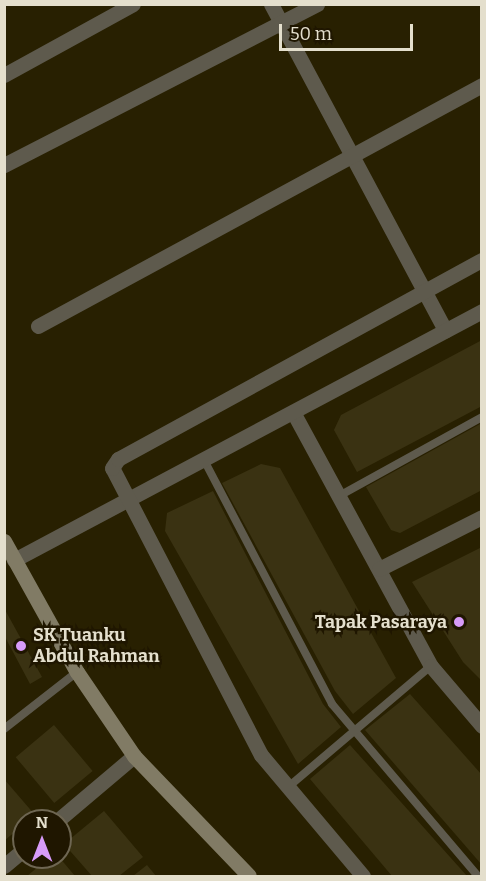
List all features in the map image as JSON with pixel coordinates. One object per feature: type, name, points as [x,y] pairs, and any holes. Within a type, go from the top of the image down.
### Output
[{"type":"street","points":[[4,75],[133,4]]},
{"type":"street","points":[[271,4],[427,290],[445,330]]},
{"type":"street","points":[[4,165],[316,4]]},
{"type":"street","points":[[38,326],[482,85]]},
{"type":"street","points":[[363,876],[261,755],[112,468],[118,459],[482,260]]},
{"type":"street","points":[[14,560],[129,501],[482,311]]},
{"type":"street","points":[[293,412],[431,666],[482,726]]},
{"type":"street","points":[[379,569],[482,517]]},
{"type":"street","points":[[4,541],[77,672],[134,756],[249,876]]},
{"type":"street","points":[[71,809],[134,756]]},
{"type":"lane","points":[[339,496],[482,417]]},
{"type":"lane","points":[[204,460],[332,704],[478,876]]},
{"type":"lane","points":[[287,788],[353,729],[431,666]]},
{"type":"lane","points":[[6,726],[77,672]]},
{"type":"building","points":[[482,340],[482,406],[357,472],[334,430],[341,415]]},
{"type":"building","points":[[482,423],[482,490],[400,533],[391,530],[366,487]]},
{"type":"building","points":[[261,464],[280,468],[396,678],[353,714],[335,691],[222,483]]},
{"type":"building","points":[[213,491],[323,704],[341,727],[298,764],[165,531],[167,513]]},
{"type":"building","name":"Tapak Pasaraya","points":[[482,547],[482,681],[463,662],[412,582]]},
{"type":"building","points":[[4,608],[42,677],[30,684],[4,635]]},
{"type":"building","points":[[410,694],[482,775],[482,865],[365,730]]},
{"type":"building","points":[[54,725],[93,771],[54,803],[16,757]]},
{"type":"building","points":[[350,745],[467,876],[392,876],[310,779]]},
{"type":"building","points":[[4,779],[30,809],[12,809],[12,834],[4,841]]},
{"type":"building","points":[[104,811],[143,857],[119,876],[92,876],[72,853],[72,837]]},
{"type":"building","points":[[147,865],[156,876],[133,876]]},
{"type":"building","points":[[35,869],[69,869],[75,876],[27,876]]},
{"type":"place","name":"Tapak Pasaraya","points":[[459,622]]},
{"type":"place","name":"SK Tuanku Abdul Rahman","points":[[21,646]]}]
